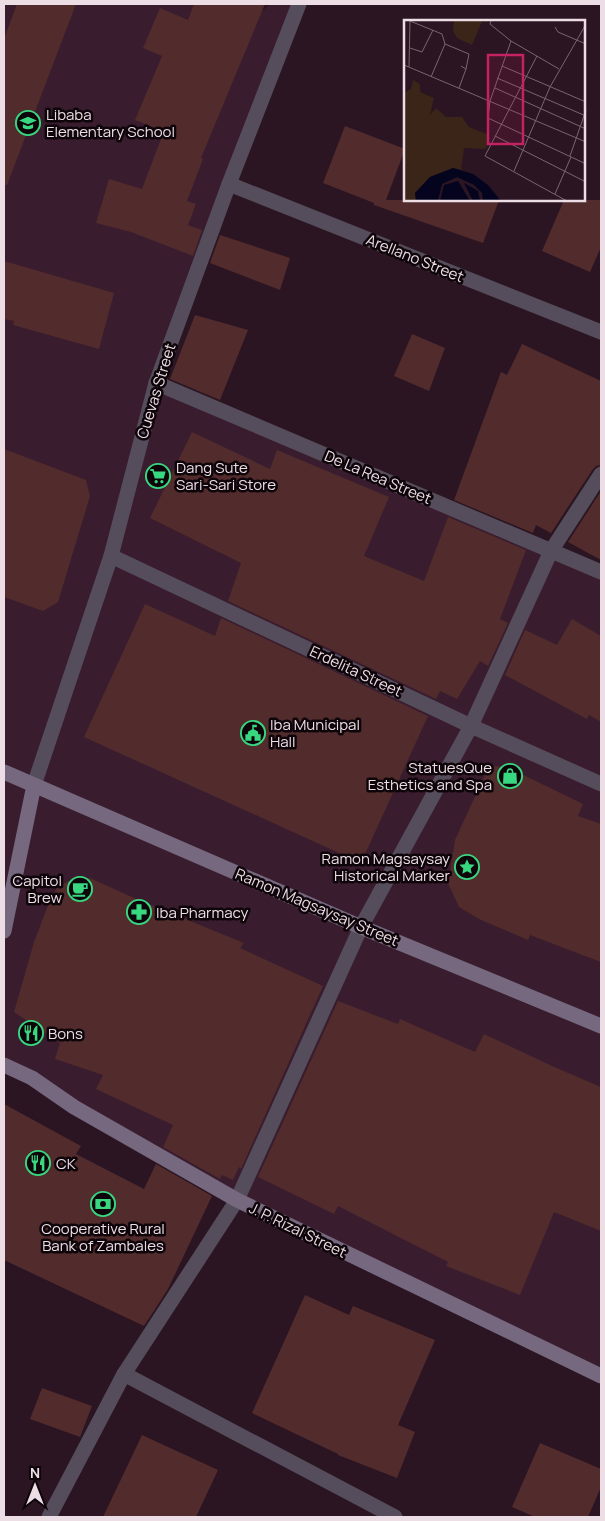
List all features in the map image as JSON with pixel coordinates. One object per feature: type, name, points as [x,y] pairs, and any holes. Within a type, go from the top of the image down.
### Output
[{"type":"main road","name":"Ramon Magsaysay Street","points":[[4,772],[361,927],[601,1026]]},
{"type":"main road","points":[[4,931],[34,785]]},
{"type":"main road","name":"J. P. Rizal Street","points":[[4,1065],[32,1078],[74,1107],[237,1200],[601,1376]]},
{"type":"street","name":"Cuevas Street","points":[[34,785],[111,556],[156,383],[229,184],[299,4]]},
{"type":"street","name":"Arellano Street","points":[[229,184],[601,332]]},
{"type":"street","name":"De La Rea Street","points":[[156,383],[601,572]]},
{"type":"street","points":[[49,1517],[124,1374],[237,1200],[361,927],[471,726],[551,551],[601,474]]},
{"type":"street","name":"Erdelita Street","points":[[111,556],[471,726],[601,784]]},
{"type":"street","points":[[124,1374],[395,1517]]},
{"type":"shaded area","points":[[4,4],[239,4],[259,14],[270,4],[299,4],[156,383],[601,572],[601,1376],[237,1200],[4,1065]]},
{"type":"building","points":[[17,4],[76,4],[7,185],[4,185],[4,39]]},
{"type":"building","points":[[194,4],[265,4],[201,158],[203,159],[187,201],[196,204],[188,225],[202,230],[193,256],[131,232],[96,223],[109,179],[142,189],[164,131],[135,120],[162,56],[143,48],[160,8],[188,20]]},
{"type":"building","points":[[345,126],[404,149],[386,200],[499,201],[483,243],[374,205],[374,203],[323,183]]},
{"type":"building","points":[[601,200],[601,247],[590,272],[542,251],[564,201]]},
{"type":"building","points":[[220,235],[290,258],[280,290],[210,263]]},
{"type":"building","points":[[4,261],[114,293],[99,349],[13,325],[14,321],[4,319]]},
{"type":"building","points":[[195,315],[248,330],[220,400],[170,379]]},
{"type":"building","points":[[412,334],[445,348],[429,391],[394,376]]},
{"type":"building","points":[[522,344],[601,381],[601,465],[593,469],[551,533],[536,525],[533,533],[454,500],[501,372],[507,375]]},
{"type":"building","points":[[192,432],[270,469],[277,450],[389,497],[364,556],[424,581],[448,517],[526,550],[500,619],[508,623],[488,666],[480,661],[457,699],[440,691],[436,699],[228,601],[241,563],[150,518]]},
{"type":"building","points":[[4,449],[86,480],[90,496],[58,602],[43,611],[4,597]]},
{"type":"building","points":[[601,491],[601,560],[568,542]]},
{"type":"building","name":"Iba Municipal Hall","points":[[145,604],[215,636],[221,618],[428,716],[361,863],[84,737]]},
{"type":"building","points":[[572,619],[601,636],[601,722],[589,715],[587,719],[505,675],[525,630],[557,645]]},
{"type":"building","points":[[489,766],[507,767],[583,804],[578,816],[601,824],[601,962],[530,935],[528,940],[479,919],[459,907],[448,883],[455,840]]},
{"type":"building","points":[[90,878],[244,943],[240,948],[323,986],[241,1169],[239,1167],[233,1180],[222,1175],[220,1179],[163,1147],[173,1125],[96,1089],[103,1075],[55,1059],[60,1043],[14,1012],[34,942],[50,900],[58,886],[74,879]]},
{"type":"building","points":[[338,1001],[398,1024],[400,1019],[475,1052],[484,1034],[601,1087],[601,1231],[554,1212],[520,1295],[446,1266],[448,1262],[338,1206],[334,1214],[258,1177]]},
{"type":"building","points":[[4,1104],[81,1146],[76,1154],[144,1189],[156,1164],[212,1196],[168,1289],[144,1326],[4,1260]]},
{"type":"building","points":[[305,1295],[349,1315],[353,1306],[435,1340],[398,1425],[415,1432],[397,1478],[338,1455],[252,1413]]},
{"type":"building","points":[[42,1388],[92,1406],[80,1437],[30,1419]]},
{"type":"building","points":[[142,1435],[218,1470],[196,1517],[103,1517]]},
{"type":"building","points":[[540,1443],[601,1469],[601,1487],[588,1517],[535,1517],[512,1507]]},
{"type":"place","name":"Libaba Elementary School","points":[[28,123]]},
{"type":"place","name":"Dang Sute Sari-Sari Store","points":[[158,476]]},
{"type":"place","name":"Iba Municipal Hall","points":[[253,733]]},
{"type":"place","name":"StatuesQue Esthetics and Spa","points":[[510,776]]},
{"type":"place","name":"Ramon Magsaysay Historical Marker","points":[[467,867]]},
{"type":"place","name":"Capitol Brew","points":[[80,889]]},
{"type":"place","name":"Iba Pharmacy","points":[[139,912]]},
{"type":"place","name":"Bons","points":[[31,1033]]},
{"type":"place","name":"CK","points":[[38,1163]]},
{"type":"place","name":"Cooperative Rural Bank of Zambales","points":[[103,1204]]}]
